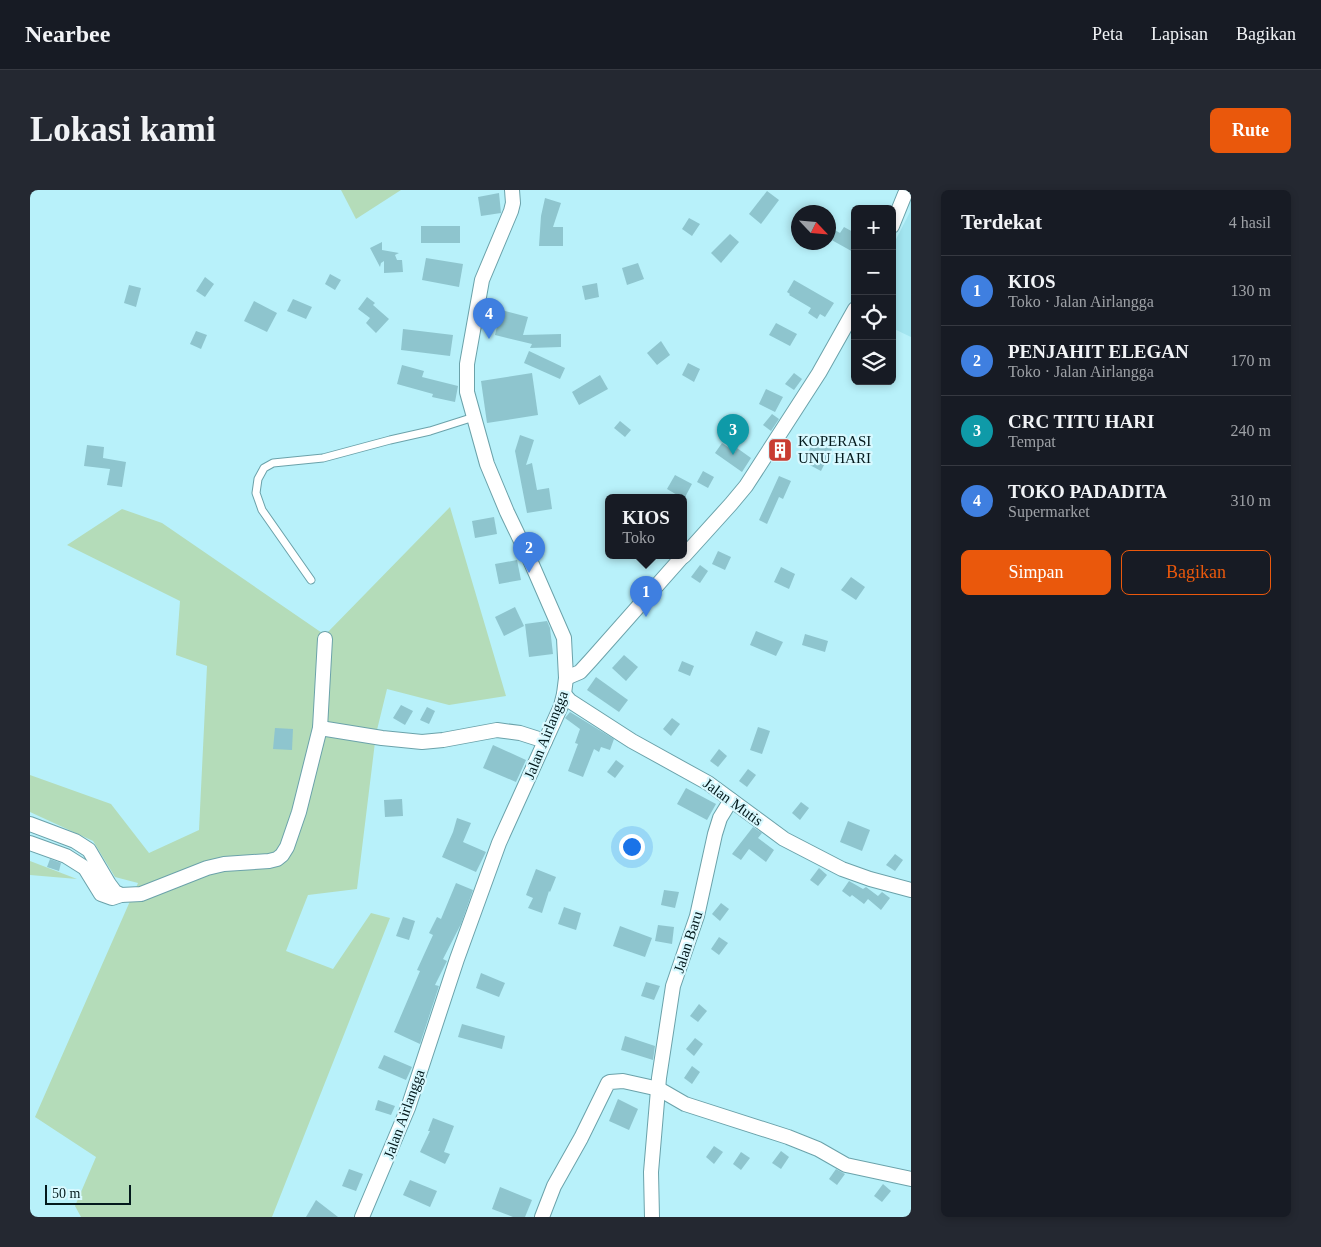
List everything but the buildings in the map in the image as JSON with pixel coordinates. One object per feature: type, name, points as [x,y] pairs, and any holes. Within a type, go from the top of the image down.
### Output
[{"type":"street","name":"Jalan Airlangga","points":[[362,1217],[388,1158],[412,1094],[457,959],[499,843],[564,694],[566,678],[564,638],[494,482],[487,464],[467,392],[467,364],[482,280],[511,211],[513,203],[512,190]]},
{"type":"street","points":[[896,211],[901,192]]},
{"type":"street","points":[[687,552],[746,486],[851,316]]},
{"type":"street","points":[[566,678],[580,672],[680,559]]},
{"type":"street","points":[[30,843],[66,856],[85,868],[101,894],[112,898],[121,895],[141,894],[207,868],[224,864],[277,859],[287,847],[299,812],[320,728],[325,638]]},
{"type":"street","name":"Jalan Mutis","points":[[564,694],[570,701],[632,741],[708,783],[784,838],[834,865],[870,879],[911,890]]},
{"type":"street","points":[[320,728],[422,742],[502,730],[520,733],[545,741]]},
{"type":"street","name":"Jalan Baru","points":[[652,1217],[651,1172],[661,1060],[673,986],[701,899],[715,834],[720,818],[731,800]]},
{"type":"street","points":[[30,824],[75,841],[89,850],[109,884],[115,892],[121,895]]},
{"type":"street","points":[[542,1217],[554,1186],[608,1084],[623,1080],[659,1088],[685,1104],[818,1149],[846,1165],[911,1179]]},
{"type":"lane","points":[[310,580],[262,510],[256,492],[258,479],[264,468],[273,464],[323,458],[390,440],[430,432],[474,417]]},
{"type":"shaded area","points":[[909,190],[911,190],[911,337],[896,330],[896,239],[910,212]]},
{"type":"green space","points":[[341,190],[401,190],[356,219]]},
{"type":"green space","points":[[450,507],[506,696],[449,705],[387,689],[376,734],[357,889],[308,895],[286,951],[333,969],[371,913],[390,918],[272,1217],[81,1217],[75,1206],[96,1157],[35,1117],[138,883],[115,877],[93,841],[30,812],[30,775],[111,804],[149,853],[199,830],[207,666],[176,655],[180,601],[67,545],[122,509],[162,523],[325,635]]},
{"type":"green space","points":[[30,861],[77,879],[30,875]]},
{"type":"place","name":"TOKO PADADITA","points":[[489,339]]},
{"type":"place","name":"KOPERASI UNU HARI","points":[[780,450]]},
{"type":"place","name":"CRC TITU HARI","points":[[733,455]]},
{"type":"place","name":"PENJAHIT ELEGAN","points":[[529,573]]},
{"type":"place","name":"KIOS","points":[[646,617]]}]
